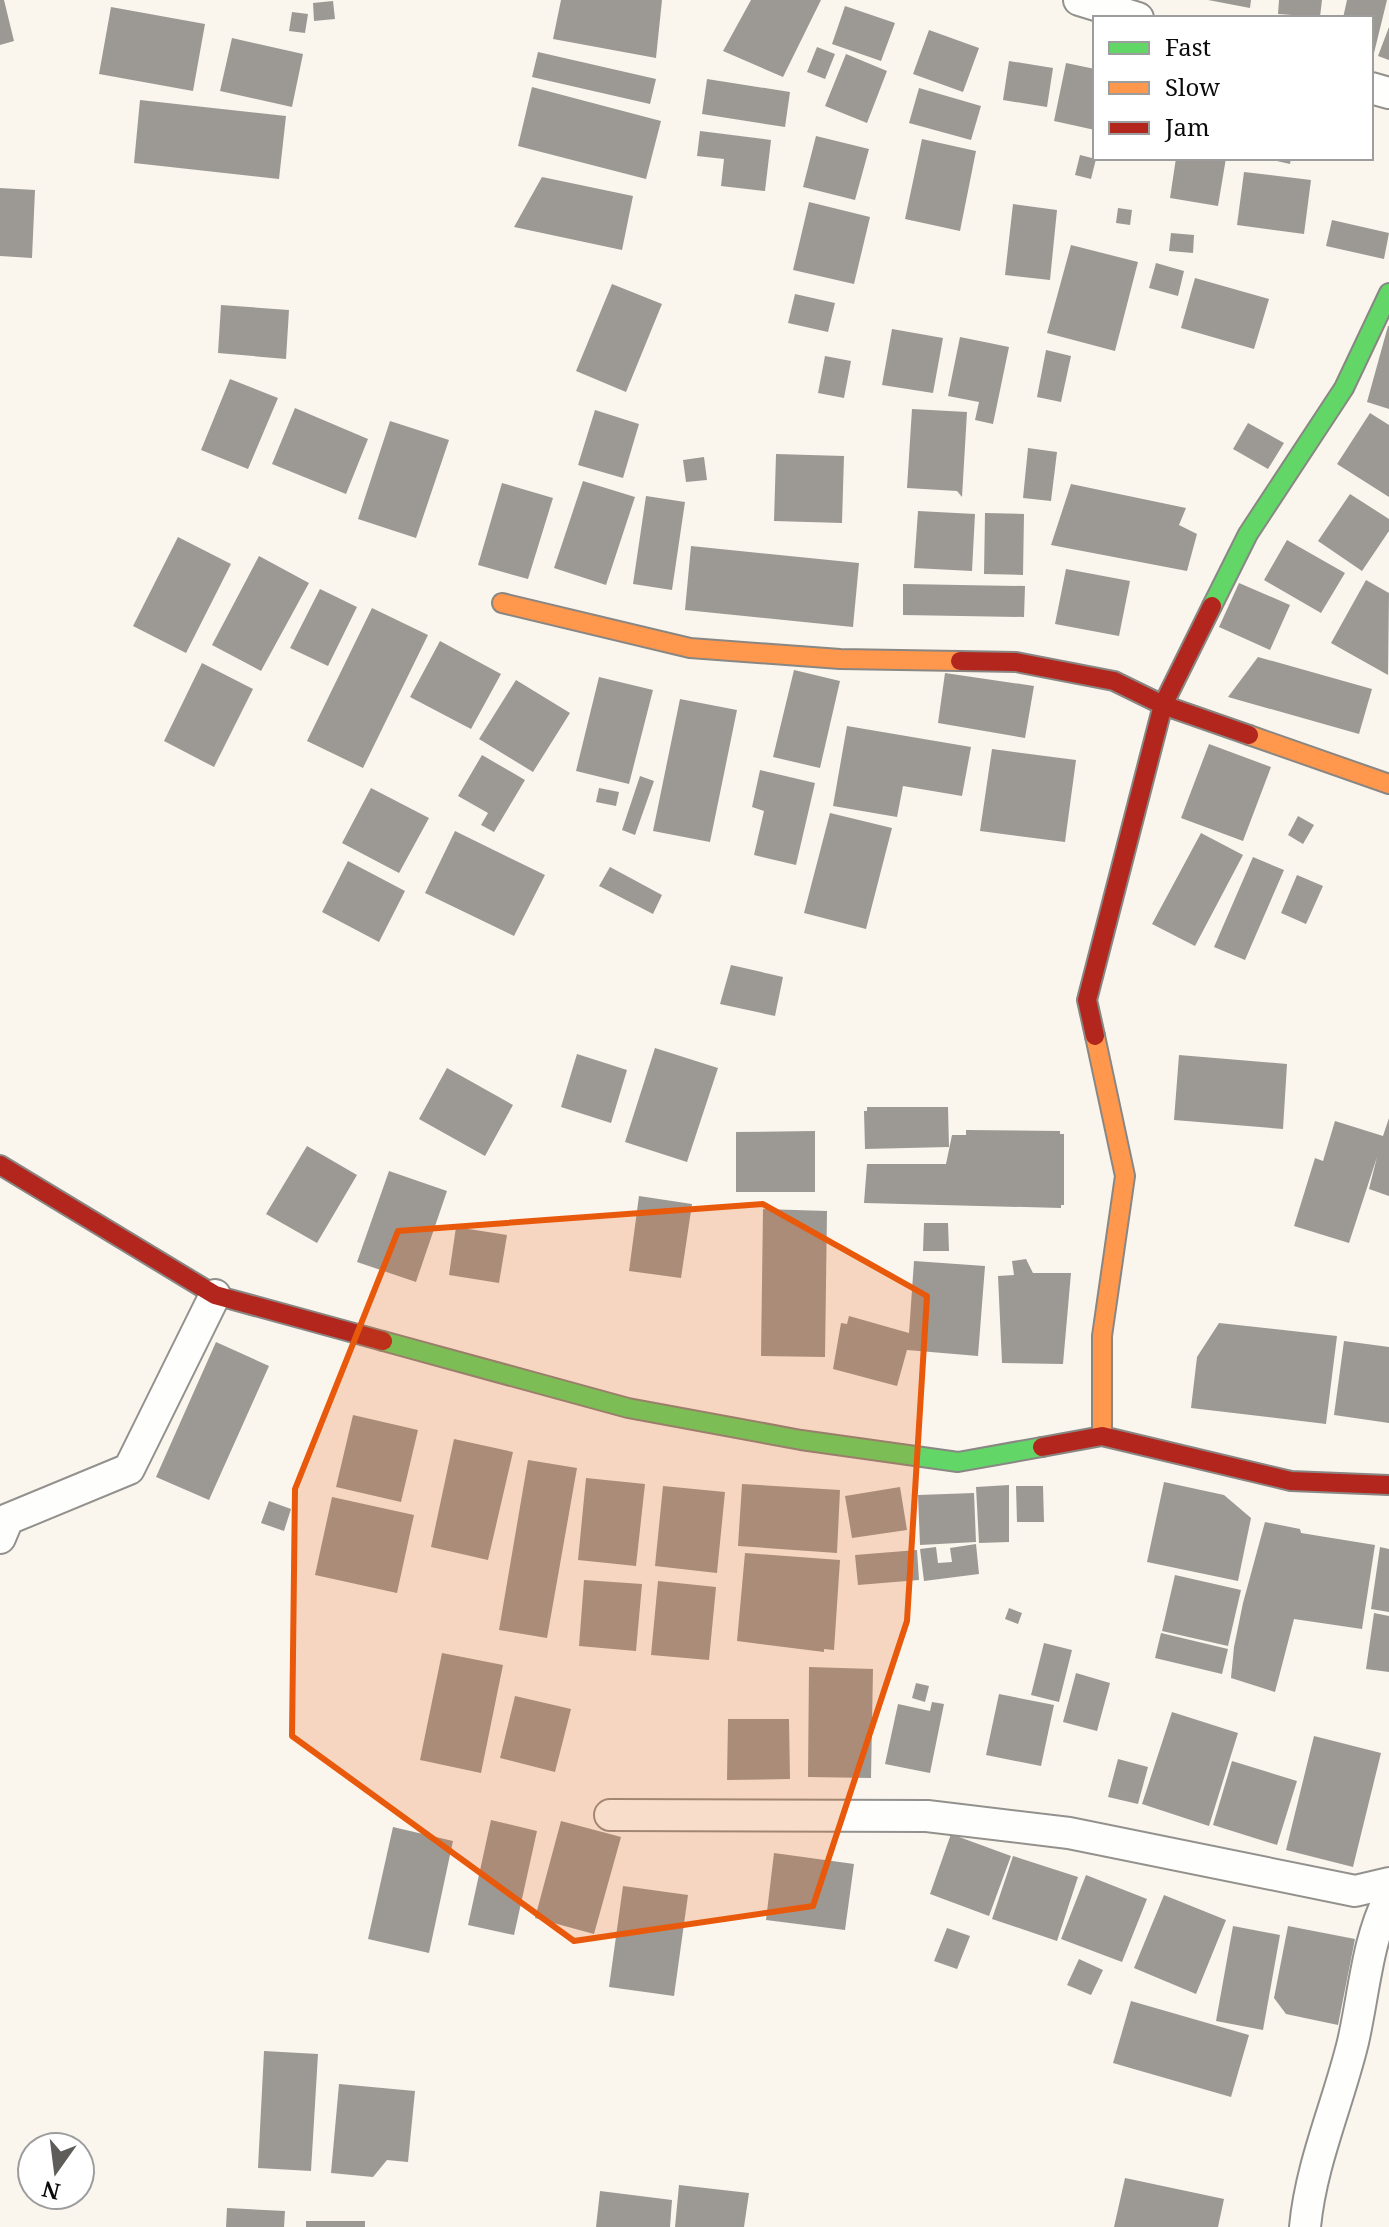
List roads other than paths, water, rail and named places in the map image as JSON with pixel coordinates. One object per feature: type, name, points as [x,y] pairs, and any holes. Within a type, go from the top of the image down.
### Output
[{"type":"street","points":[[1079,0],[1131,16]]},
{"type":"street","points":[[1102,1436],[1102,1336],[1125,1176],[1087,1000],[1163,705],[1248,534],[1344,388],[1389,293]]},
{"type":"street","points":[[502,603],[690,648],[840,659],[1016,662],[1114,681],[1163,705],[1389,784]]},
{"type":"street","points":[[0,1165],[215,1295],[628,1408],[801,1440],[958,1462],[1102,1436],[1291,1481],[1389,1485]]},
{"type":"street","points":[[0,1538],[8,1519],[129,1469],[215,1295]]},
{"type":"street","points":[[610,1815],[927,1816],[1069,1833],[1355,1891],[1389,1883]]},
{"type":"street","points":[[1305,2227],[1308,2193],[1352,2044],[1378,1920],[1389,1898]]}]
